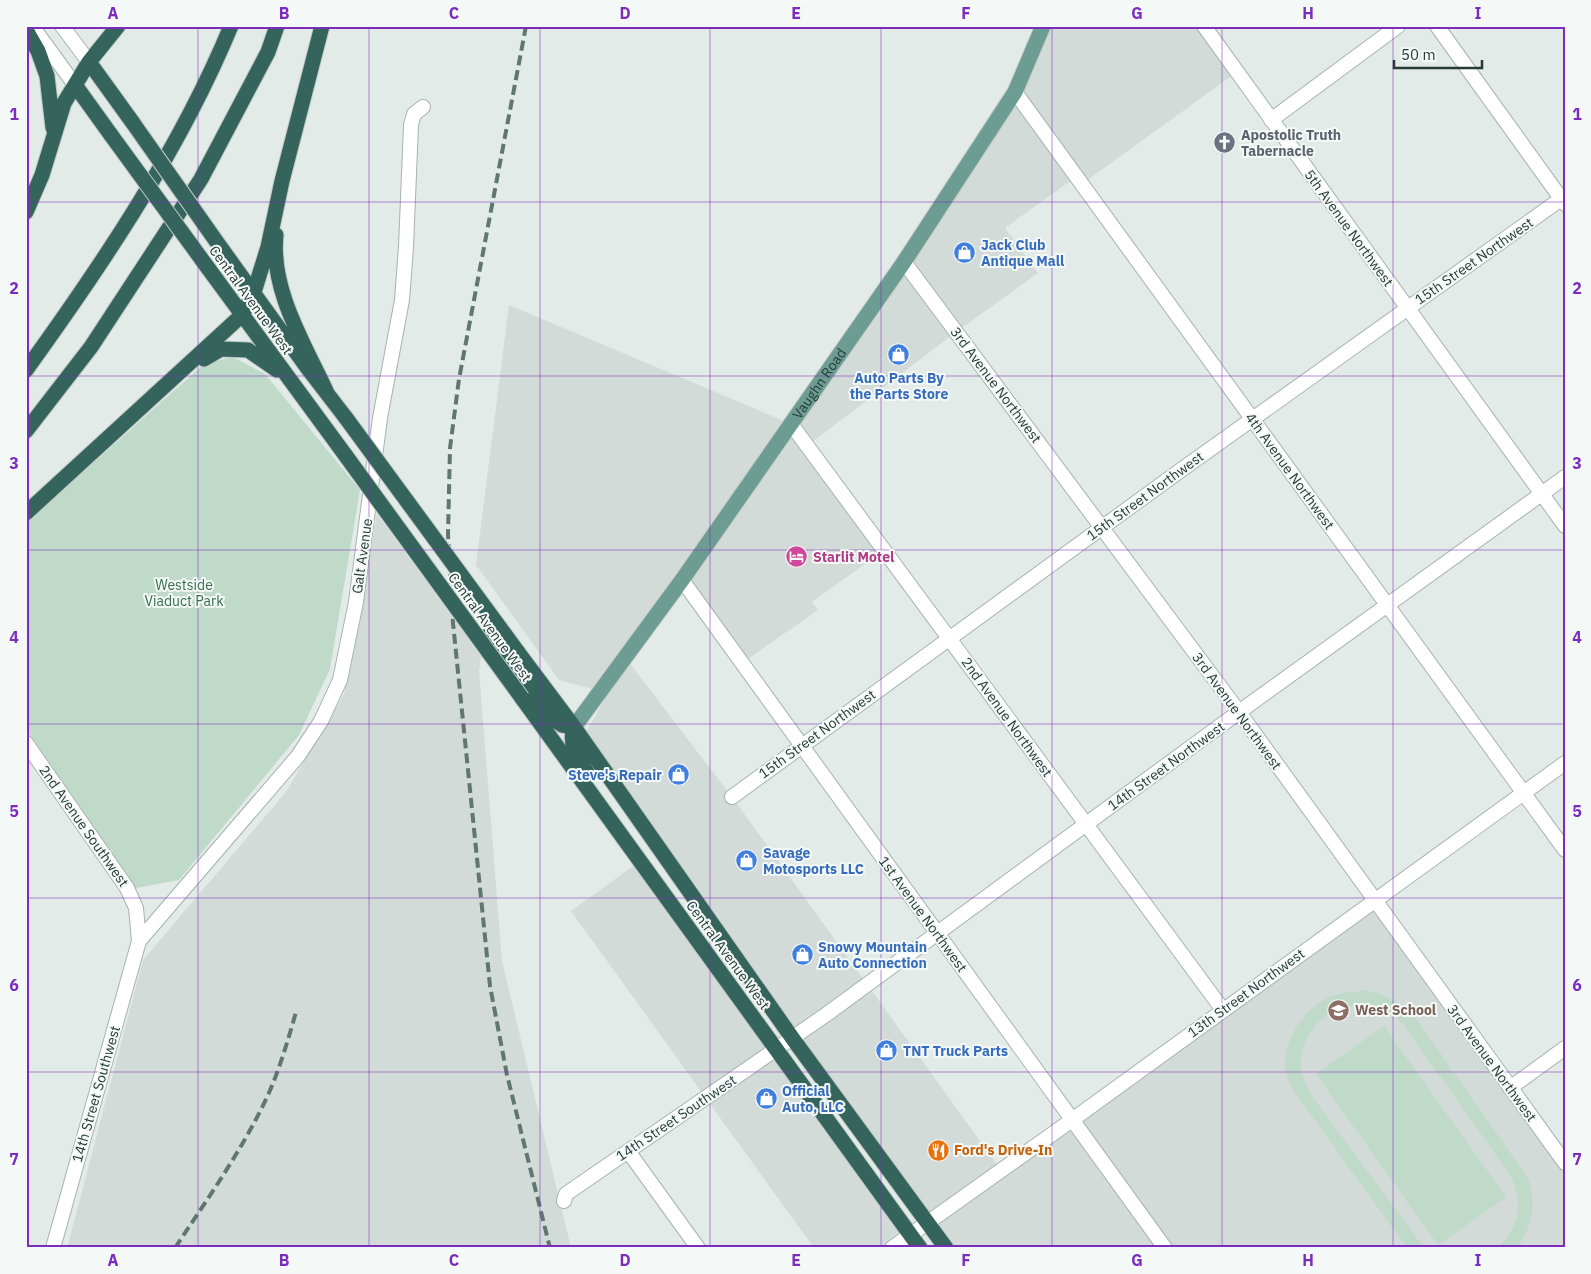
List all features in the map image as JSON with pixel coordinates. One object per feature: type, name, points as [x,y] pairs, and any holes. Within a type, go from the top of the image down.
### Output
[{"type":"highway","points":[[26,212],[42,175],[64,103],[89,62],[118,26]]},
{"type":"highway","points":[[26,370],[79,296],[177,139],[231,26]]},
{"type":"highway","points":[[26,431],[91,346],[201,179],[268,52],[277,26]]},
{"type":"highway","points":[[26,513],[242,315],[254,292],[268,247],[282,181],[322,26]]},
{"type":"highway","points":[[26,30],[38,51],[47,76],[54,137]]},
{"type":"highway","name":"Central Avenue West","points":[[89,62],[221,248],[574,727],[793,1038],[946,1248]]},
{"type":"highway","name":"Central Avenue West","points":[[75,85],[461,615],[524,692],[640,861],[920,1248]]},
{"type":"highway","points":[[282,181],[275,247],[280,282],[288,309],[327,393]]},
{"type":"highway","points":[[179,374],[221,349],[248,350],[287,376]]},
{"type":"highway","points":[[524,692],[552,718],[562,724],[574,727],[571,738],[577,755],[640,861]]},
{"type":"main road","name":"Vaughn Road","points":[[574,727],[682,580],[904,262],[1015,92],[1043,26]]},
{"type":"street","name":"Central Avenue West","points":[[32,26],[75,85]]},
{"type":"street","name":"Central Avenue West","points":[[62,26],[89,62]]},
{"type":"street","name":"5th Avenue Northwest","points":[[1204,26],[1565,526]]},
{"type":"street","points":[[1271,120],[1398,26]]},
{"type":"street","points":[[1437,26],[1563,202]]},
{"type":"street","name":"4th Avenue Northwest","points":[[1015,92],[1565,850]]},
{"type":"street","name":"Galt Avenue","points":[[139,941],[298,756],[322,721],[340,680],[356,602],[380,418],[402,300],[411,125],[414,114],[423,107]]},
{"type":"street","name":"15th Street Northwest","points":[[732,797],[1101,527],[1407,309],[1563,202]]},
{"type":"street","name":"3rd Avenue Northwest","points":[[904,262],[1239,712],[1565,1163]]},
{"type":"street","name":"2nd Avenue Northwest","points":[[791,424],[1223,1010]]},
{"type":"street","name":"14th Street Northwest","points":[[793,1038],[938,934],[1239,712],[1565,477]]},
{"type":"street","name":"1st Avenue Northwest","points":[[682,580],[1165,1248]]},
{"type":"street","name":"2nd Avenue Southwest","points":[[26,743],[127,888],[136,908],[139,941]]},
{"type":"street","name":"13th Street Northwest","points":[[892,1248],[1565,763]]},
{"type":"street","name":"14th Street Southwest","points":[[53,1248],[139,941]]},
{"type":"street","name":"14th Street Southwest","points":[[564,1201],[566,1194],[793,1038]]},
{"type":"street","points":[[1510,1088],[1565,1048]]},
{"type":"street","points":[[628,1151],[698,1248]]},
{"type":"shaded area","points":[[1043,26],[1204,26],[1237,72],[1082,184],[1076,177],[1005,228],[1038,273],[956,332],[807,446],[884,550],[812,602],[818,610],[742,663],[682,580],[628,661],[732,797],[1001,1170],[1375,900],[1565,1163],[1565,1248],[946,1248],[582,739],[626,663],[600,691],[559,680],[476,565],[509,305],[791,424],[1015,92]]},
{"type":"shaded area","points":[[377,514],[481,656],[479,671],[502,961],[571,1248],[67,1248],[143,960],[286,792],[344,694]]},
{"type":"shaded area","points":[[640,861],[920,1248],[814,1248],[571,911]]},
{"type":"green space","name":"Westside Viaduct Park","points":[[233,357],[265,374],[360,490],[330,669],[299,735],[179,880],[136,888],[26,729],[26,523],[204,364]]},
{"type":"green space","points":[[1366,990],[1390,998],[1412,1013],[1528,1178],[1532,1196],[1531,1214],[1526,1232],[1516,1248],[1498,1248],[1511,1231],[1517,1215],[1517,1197],[1511,1176],[1402,1023],[1387,1013],[1371,1007],[1355,1006],[1340,1009],[1326,1016],[1314,1027],[1306,1041],[1301,1059],[1301,1067],[1309,1092],[1424,1248],[1407,1248],[1291,1087],[1285,1064],[1286,1053],[1300,1022],[1307,1013],[1325,999],[1339,994]]},
{"type":"green space","points":[[1384,1026],[1506,1197],[1438,1245],[1316,1074]]},
{"type":"railway","points":[[526,26],[459,379],[450,448],[448,534],[453,623],[490,986],[507,1075],[550,1248]]},
{"type":"railway","points":[[175,1248],[248,1135],[276,1075],[296,1012]]},
{"type":"place","name":"Apostolic Truth Tabernacle","points":[[1225,143]]},
{"type":"place","name":"Jack Club Antique Mall","points":[[965,253]]},
{"type":"place","name":"Auto Parts By the Parts Store","points":[[899,355]]},
{"type":"place","name":"Starlit Motel","points":[[797,557]]},
{"type":"place","name":"Steve's Repair","points":[[678,775]]},
{"type":"place","name":"Savage Motosports LLC","points":[[747,861]]},
{"type":"place","name":"Snowy Mountain Auto Connection","points":[[802,955]]},
{"type":"place","name":"West School","points":[[1339,1010]]},
{"type":"place","name":"TNT Truck Parts","points":[[887,1051]]},
{"type":"place","name":"Official Auto, LLC","points":[[766,1099]]},
{"type":"place","name":"Ford's Drive-In","points":[[938,1150]]}]
